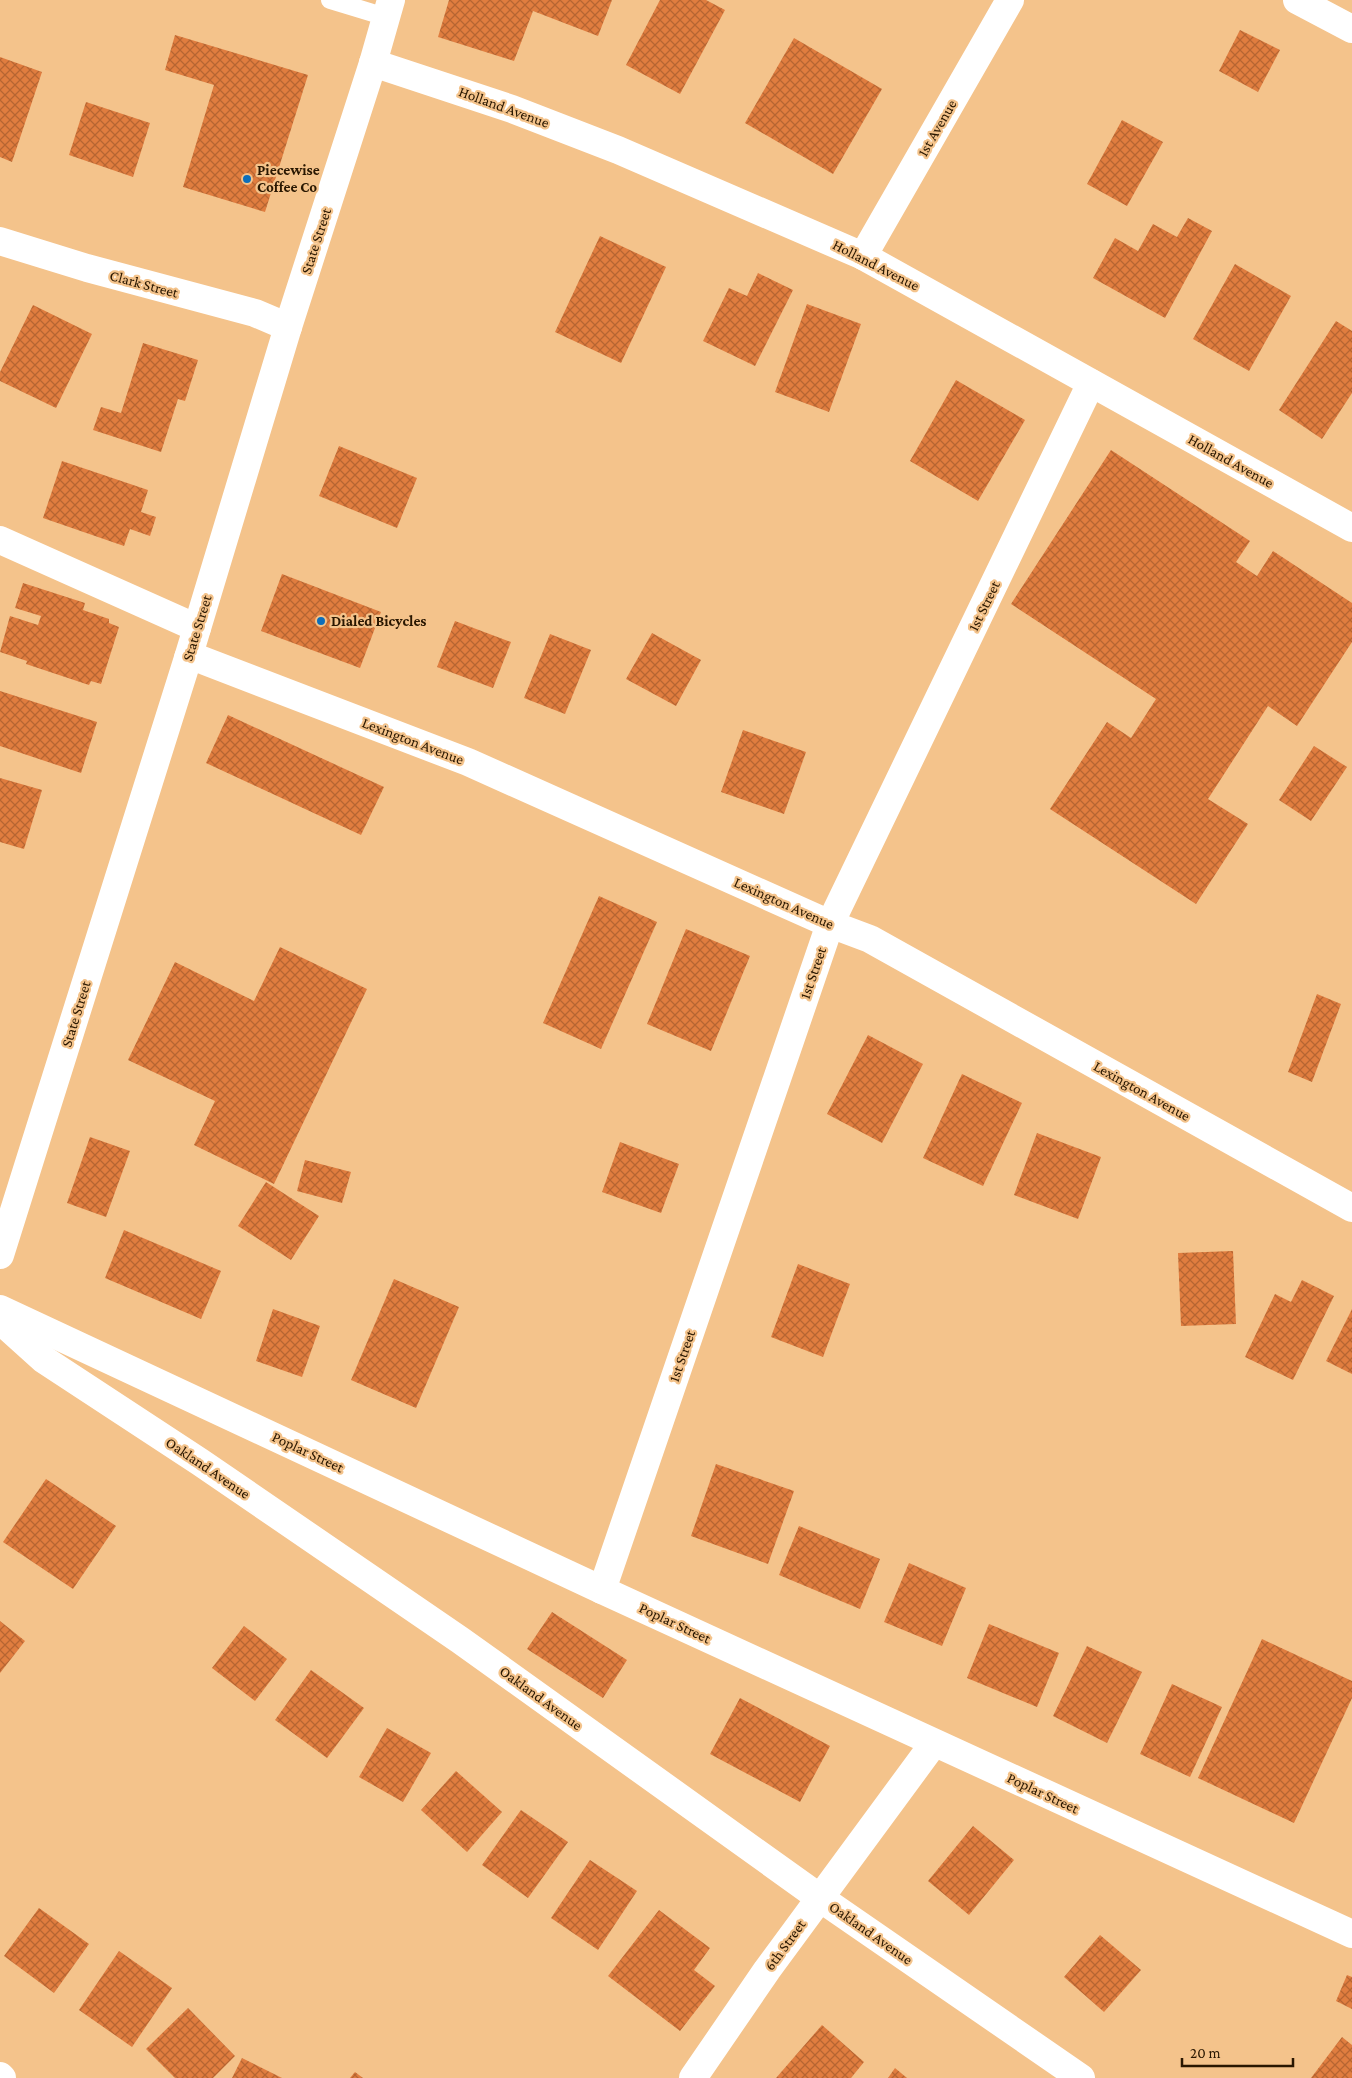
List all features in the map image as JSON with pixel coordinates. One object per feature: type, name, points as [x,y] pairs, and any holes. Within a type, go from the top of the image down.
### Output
[{"type":"street","name":"1st Avenue","points":[[864,256],[1010,0]]},
{"type":"street","points":[[1297,0],[1352,29]]},
{"type":"street","name":"State Street","points":[[0,1255],[188,658],[288,327],[373,63],[388,9]]},
{"type":"street","name":"Holland Avenue","points":[[373,63],[512,108],[618,150],[864,256],[1352,528]]},
{"type":"street","name":"Clark Street","points":[[0,241],[87,268],[255,313],[288,327]]},
{"type":"street","name":"1st Street","points":[[602,1590],[830,924],[1091,383]]},
{"type":"street","points":[[0,540],[197,628]]},
{"type":"street","name":"Lexington Avenue","points":[[188,658],[202,660],[468,762],[830,924],[870,940],[1352,1208]]},
{"type":"street","name":"Poplar Street","points":[[0,1309],[602,1590],[1352,1934]]},
{"type":"street","name":"Oakland Avenue","points":[[0,1320],[43,1359],[200,1462],[460,1640],[820,1898],[1081,2078]]},
{"type":"street","name":"6th Street","points":[[693,2078],[820,1898],[934,1743]]},
{"type":"lane","points":[[330,0],[388,9]]},
{"type":"building","points":[[449,0],[612,0],[598,36],[533,11],[514,61],[438,37]]},
{"type":"building","points":[[660,0],[706,0],[725,10],[680,94],[626,65]]},
{"type":"building","points":[[1240,30],[1280,50],[1258,92],[1219,71]]},
{"type":"building","points":[[175,35],[308,75],[265,212],[183,187],[214,85],[165,70]]},
{"type":"building","points":[[794,38],[882,89],[833,174],[745,123]]},
{"type":"building","points":[[0,57],[42,72],[12,162],[0,157]]},
{"type":"building","points":[[86,102],[150,123],[133,177],[69,155]]},
{"type":"building","points":[[1122,120],[1163,142],[1127,206],[1087,184]]},
{"type":"building","points":[[1188,218],[1212,231],[1165,318],[1093,278],[1115,238],[1138,251],[1153,224],[1177,237]]},
{"type":"building","points":[[600,236],[666,267],[621,363],[555,332]]},
{"type":"building","points":[[1235,264],[1291,296],[1249,371],[1193,339]]},
{"type":"building","points":[[758,273],[793,290],[755,366],[703,341],[729,288],[747,296]]},
{"type":"building","points":[[807,304],[861,324],[829,412],[775,392]]},
{"type":"building","points":[[33,305],[92,334],[56,408],[0,381],[0,372]]},
{"type":"building","points":[[1336,321],[1352,331],[1352,393],[1322,439],[1279,410]]},
{"type":"building","points":[[143,343],[198,360],[185,401],[178,399],[161,452],[93,430],[101,407],[121,413]]},
{"type":"building","points":[[956,380],[1025,420],[978,501],[910,461]]},
{"type":"building","points":[[339,446],[417,478],[397,528],[319,496]]},
{"type":"building","points":[[1111,450],[1250,541],[1236,562],[1257,576],[1273,551],[1352,603],[1352,642],[1297,726],[1268,706],[1208,799],[1248,824],[1196,904],[1050,809],[1107,722],[1131,738],[1156,699],[1011,604]]},
{"type":"building","points":[[62,461],[148,490],[141,512],[156,517],[150,536],[130,529],[124,546],[43,518]]},
{"type":"building","name":"Dialed Bicycles","points":[[282,574],[381,612],[360,668],[261,631]]},
{"type":"building","points":[[23,583],[85,603],[83,610],[109,619],[109,623],[119,627],[101,684],[91,681],[89,685],[26,664],[27,661],[0,652],[10,616],[38,625],[41,616],[15,608]]},
{"type":"building","points":[[455,621],[511,642],[493,688],[437,667]]},
{"type":"building","points":[[652,633],[701,660],[676,706],[626,679]]},
{"type":"building","points":[[550,634],[591,650],[565,714],[524,698]]},
{"type":"building","points":[[0,691],[97,722],[81,773],[0,746]]},
{"type":"building","points":[[228,715],[384,787],[361,835],[206,763]]},
{"type":"building","points":[[743,730],[806,752],[784,814],[721,792]]},
{"type":"building","points":[[1314,746],[1347,767],[1311,821],[1279,800]]},
{"type":"building","points":[[0,778],[42,790],[24,849],[0,842]]},
{"type":"building","points":[[599,896],[657,922],[601,1049],[543,1023]]},
{"type":"building","points":[[686,929],[750,956],[711,1051],[647,1024]]},
{"type":"building","points":[[280,947],[367,989],[274,1184],[194,1145],[215,1101],[128,1060],[175,962],[254,1001]]},
{"type":"building","points":[[1317,994],[1341,1004],[1312,1082],[1288,1072]]},
{"type":"building","points":[[868,1035],[923,1064],[882,1143],[827,1114]]},
{"type":"building","points":[[962,1074],[1022,1103],[983,1186],[923,1158]]},
{"type":"building","points":[[1037,1133],[1101,1157],[1078,1219],[1014,1195]]},
{"type":"building","points":[[90,1137],[130,1151],[106,1217],[67,1203]]},
{"type":"building","points":[[620,1142],[679,1164],[661,1213],[602,1192]]},
{"type":"building","points":[[305,1160],[351,1172],[342,1203],[297,1191]]},
{"type":"building","points":[[266,1182],[319,1216],[291,1260],[238,1226]]},
{"type":"building","points":[[124,1230],[221,1271],[201,1319],[105,1278]]},
{"type":"building","points":[[1233,1251],[1236,1324],[1181,1326],[1178,1253]]},
{"type":"building","points":[[798,1264],[850,1284],[823,1357],[771,1337]]},
{"type":"building","points":[[394,1279],[459,1307],[416,1408],[351,1380]]},
{"type":"building","points":[[1302,1280],[1334,1296],[1293,1380],[1245,1357],[1275,1294],[1291,1302]]},
{"type":"building","points":[[273,1309],[320,1326],[302,1377],[256,1361]]},
{"type":"building","points":[[1352,1309],[1352,1374],[1326,1361]]},
{"type":"building","points":[[716,1464],[794,1491],[768,1564],[691,1536]]},
{"type":"building","points":[[46,1479],[116,1526],[73,1589],[3,1542]]},
{"type":"building","points":[[799,1526],[880,1559],[860,1609],[779,1575]]},
{"type":"building","points":[[909,1563],[966,1588],[942,1646],[884,1622]]},
{"type":"building","points":[[552,1612],[627,1660],[603,1698],[527,1649]]},
{"type":"building","points":[[0,1621],[25,1641],[0,1673]]},
{"type":"building","points":[[989,1624],[1059,1653],[1037,1707],[967,1678]]},
{"type":"building","points":[[244,1626],[287,1659],[255,1701],[212,1668]]},
{"type":"building","points":[[1262,1639],[1352,1681],[1352,1698],[1294,1823],[1198,1778]]},
{"type":"building","points":[[1087,1646],[1142,1672],[1107,1743],[1053,1716]]},
{"type":"building","points":[[311,1670],[364,1708],[327,1758],[275,1720]]},
{"type":"building","points":[[1172,1684],[1222,1707],[1190,1777],[1140,1754]]},
{"type":"building","points":[[740,1698],[830,1746],[800,1802],[710,1754]]},
{"type":"building","points":[[387,1728],[431,1753],[403,1802],[359,1777]]},
{"type":"building","points":[[456,1771],[502,1812],[467,1852],[421,1810]]},
{"type":"building","points":[[521,1810],[568,1842],[528,1898],[482,1865]]},
{"type":"building","points":[[973,1826],[1014,1860],[969,1915],[928,1881]]},
{"type":"building","points":[[590,1860],[637,1891],[598,1950],[551,1918]]},
{"type":"building","points":[[39,1908],[89,1944],[54,1993],[4,1956]]},
{"type":"building","points":[[659,1910],[710,1948],[694,1970],[715,1986],[680,2031],[608,1976]]},
{"type":"building","points":[[1100,1935],[1141,1970],[1104,2012],[1064,1977]]},
{"type":"building","points":[[119,1951],[172,1988],[132,2047],[79,2010]]},
{"type":"building","points":[[1347,1975],[1352,1977],[1352,2009],[1336,2001]]},
{"type":"building","points":[[188,2008],[235,2056],[213,2078],[175,2078],[146,2049]]},
{"type":"building","points":[[822,2025],[864,2062],[851,2078],[776,2078]]},
{"type":"building","points":[[1342,2037],[1352,2045],[1352,2078],[1311,2078]]},
{"type":"building","points":[[242,2058],[282,2078],[232,2078]]},
{"type":"building","points":[[895,2068],[907,2078],[888,2078]]},
{"type":"building","points":[[355,2072],[363,2078],[350,2078]]},
{"type":"place","name":"Piecewise Coffee Co","points":[[247,179]]},
{"type":"place","name":"Dialed Bicycles","points":[[321,621]]}]
